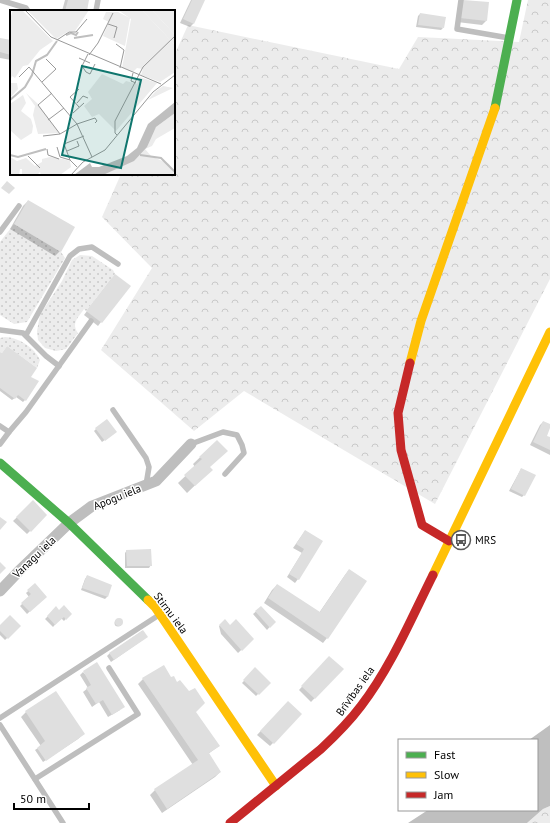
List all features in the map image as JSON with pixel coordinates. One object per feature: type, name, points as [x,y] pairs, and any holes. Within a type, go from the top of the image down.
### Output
[{"type":"street","points":[[450,538],[422,525],[401,450],[398,413],[421,322],[496,107],[517,0]]},
{"type":"street","name":"Brīvības iela","points":[[230,823],[312,758],[350,721],[370,694],[386,668],[550,332]]},
{"type":"street","name":"Apogu iela","points":[[69,523],[92,506],[156,481],[191,444]]},
{"type":"street","name":"Stirnu iela","points":[[0,463],[69,523],[155,608],[276,786]]},
{"type":"street","name":"Vanagu iela","points":[[0,591],[69,523]]},
{"type":"lane","points":[[0,0],[26,8],[27,10]]},
{"type":"lane","points":[[96,10],[98,0]]},
{"type":"lane","points":[[460,0],[457,28],[510,38]]},
{"type":"lane","points":[[0,232],[19,206]]},
{"type":"lane","points":[[26,335],[70,256],[80,249],[92,247],[118,264]]},
{"type":"lane","points":[[0,444],[26,412],[91,321]]},
{"type":"lane","points":[[0,330],[23,332],[46,356],[59,366]]},
{"type":"lane","name":"Apogu iela","points":[[113,410],[146,458],[149,467],[146,485]]},
{"type":"lane","points":[[0,426],[9,432]]},
{"type":"lane","points":[[191,444],[223,432],[237,435],[244,453],[225,474]]},
{"type":"lane","points":[[0,718],[160,614]]},
{"type":"lane","points":[[35,780],[138,714],[109,668]]},
{"type":"lane","points":[[0,725],[63,823]]},
{"type":"green space","points":[[528,0],[550,0],[550,279],[435,504],[244,391],[194,431],[101,350],[152,268],[102,217],[121,175],[175,175],[175,54],[188,25],[399,69],[418,37],[519,42]]},
{"type":"green space","points":[[14,224],[61,252],[65,258],[27,322],[14,324],[0,315],[0,242]]},
{"type":"green space","points":[[80,255],[92,256],[113,270],[115,274],[86,311],[84,309],[78,318],[75,326],[78,333],[66,349],[56,351],[45,348],[38,340],[37,331],[40,315],[62,281],[72,260]]},
{"type":"green space","points":[[10,337],[20,341],[30,347],[40,360],[37,368],[7,346],[2,353],[0,352],[0,338]]},
{"type":"green space","points":[[550,806],[550,823],[527,823],[543,809]]},
{"type":"shaded area","points":[[550,725],[550,806],[543,809],[527,823],[408,823],[426,811],[538,811],[538,739],[530,739]]},
{"type":"building","points":[[68,0],[89,0],[87,10],[65,10]]},
{"type":"building","points":[[192,0],[205,0],[194,24],[183,19]]},
{"type":"building","points":[[463,0],[489,2],[487,21],[460,18]]},
{"type":"building","points":[[420,13],[446,17],[444,28],[418,25]]},
{"type":"building","points":[[0,38],[10,40],[10,55],[0,52]]},
{"type":"building","points":[[7,181],[15,188],[9,194],[1,188]]},
{"type":"building","points":[[28,200],[75,227],[61,252],[14,224]]},
{"type":"building","points":[[115,274],[131,286],[102,323],[86,311]]},
{"type":"building","points":[[7,346],[37,368],[31,377],[39,381],[26,401],[18,395],[15,399],[0,388],[0,352],[2,353]]},
{"type":"building","points":[[107,419],[117,432],[105,441],[95,428]]},
{"type":"building","points":[[543,421],[550,424],[547,436],[550,437],[550,450],[533,442]]},
{"type":"building","points":[[217,440],[228,451],[210,467],[213,470],[195,486],[184,475],[202,459],[199,457]]},
{"type":"building","points":[[521,468],[536,475],[525,496],[511,489]]},
{"type":"building","points":[[33,500],[47,515],[31,532],[16,517]]},
{"type":"building","points":[[0,517],[7,522],[0,530]]},
{"type":"building","points":[[305,530],[323,541],[299,580],[289,574],[304,549],[296,544]]},
{"type":"building","points":[[151,549],[152,566],[127,566],[126,550]]},
{"type":"building","points":[[0,562],[6,568],[0,574]]},
{"type":"building","points":[[349,569],[367,581],[328,639],[268,598],[277,584],[320,612]]},
{"type":"building","points":[[87,575],[112,585],[108,597],[82,588]]},
{"type":"building","points":[[35,583],[47,597],[30,612],[21,603],[31,594],[27,590]]},
{"type":"building","points":[[64,605],[72,614],[66,620],[64,617],[55,625],[47,616],[56,606],[59,610]]},
{"type":"building","points":[[261,606],[276,622],[270,628],[255,611]]},
{"type":"building","points":[[10,615],[21,626],[8,639],[0,631],[0,625]]},
{"type":"building","points":[[117,618],[121,618],[123,622],[121,626],[117,626],[115,624],[115,620]]},
{"type":"building","points":[[225,619],[230,625],[236,619],[254,639],[242,651],[219,625]]},
{"type":"building","points":[[143,630],[148,637],[114,660],[109,653]]},
{"type":"building","points":[[329,656],[344,669],[315,699],[301,686]]},
{"type":"building","points":[[97,662],[125,707],[112,715],[103,700],[96,704],[86,688],[91,685],[83,671]]},
{"type":"building","points":[[164,665],[171,677],[174,676],[177,682],[180,680],[189,691],[195,688],[205,703],[196,712],[220,746],[209,753],[221,772],[167,809],[154,789],[198,760],[142,678]]},
{"type":"building","points":[[255,667],[271,683],[259,695],[243,680]]},
{"type":"building","points":[[56,691],[85,734],[46,761],[37,748],[45,741],[25,711]]},
{"type":"building","points":[[288,701],[302,714],[274,744],[260,731]]},
{"type":"traffic: fast","points":[[495,108],[517,0]]},
{"type":"traffic: fast","points":[[0,463],[69,523],[148,600]]},
{"type":"traffic: slow","points":[[410,363],[421,321],[495,108]]},
{"type":"traffic: slow","points":[[433,575],[550,332]]},
{"type":"traffic: slow","points":[[148,600],[155,607],[276,786]]},
{"type":"traffic: jam","points":[[410,363],[398,413],[401,450],[422,525],[449,541]]},
{"type":"traffic: jam","points":[[230,823],[321,749],[356,712],[372,691],[391,659],[433,575]]},
{"type":"place","name":"MRS","points":[[461,540]]}]
